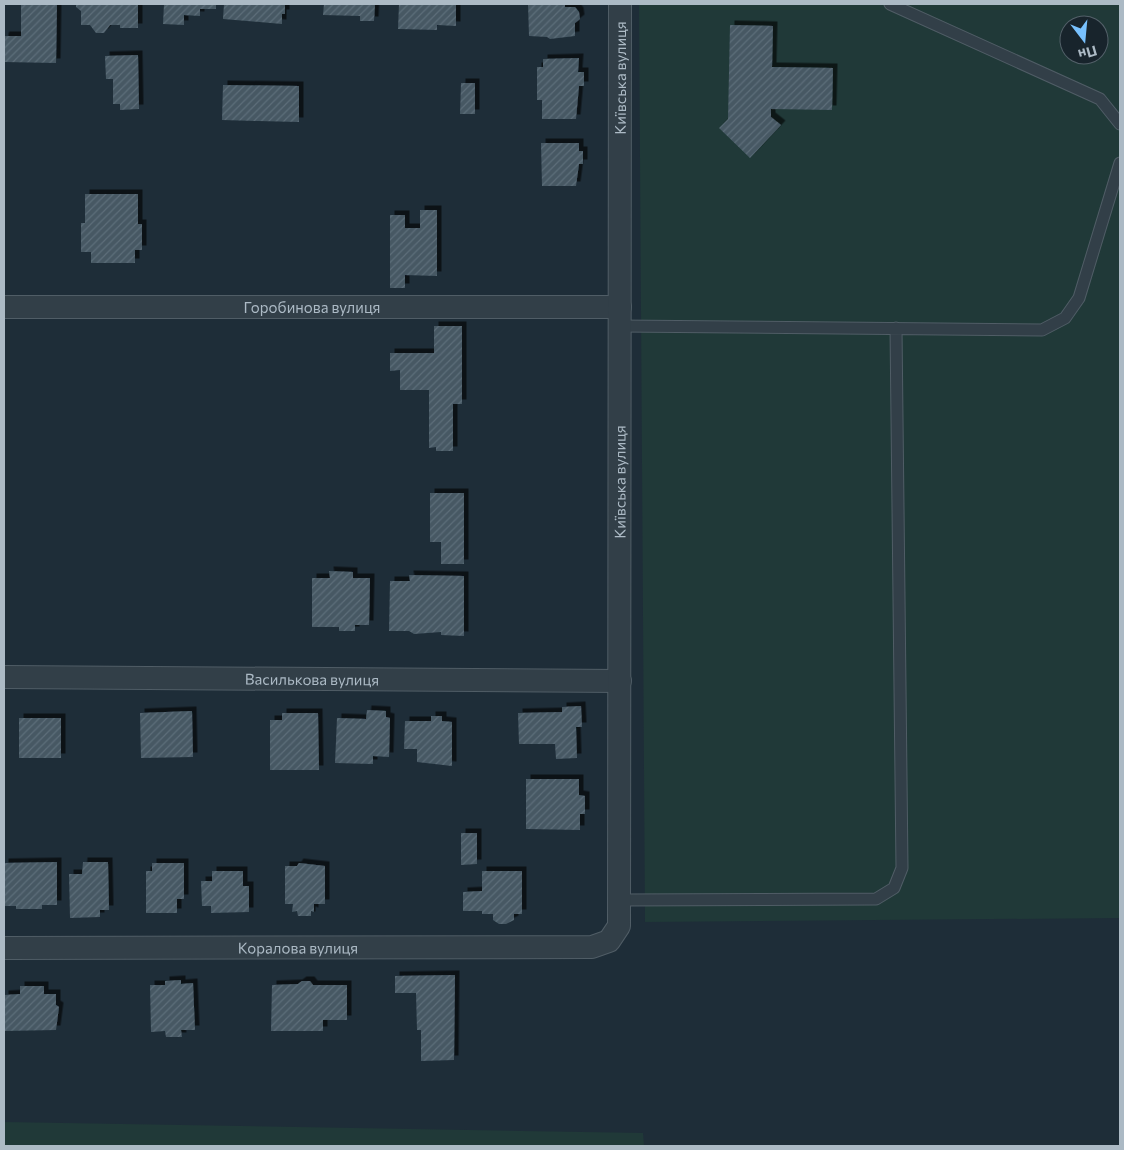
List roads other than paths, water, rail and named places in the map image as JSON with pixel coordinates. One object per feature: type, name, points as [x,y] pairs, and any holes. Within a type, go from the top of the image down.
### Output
[{"type":"street","name":"Київська вулиця","points":[[592,947],[609,940],[619,926],[620,900],[620,4]]},
{"type":"street","name":"Горобинова вулиця","points":[[4,307],[620,316]]},
{"type":"street","name":"Василькова вулиця","points":[[4,678],[620,681]]},
{"type":"street","name":"Коралова вулиця","points":[[4,948],[592,947]]},
{"type":"lane","points":[[890,4],[1100,99],[1120,124]]},
{"type":"lane","points":[[620,316],[896,328],[1042,330],[1065,318],[1080,298],[1120,163]]},
{"type":"lane","points":[[620,900],[876,899],[894,888],[902,868],[896,328]]}]
